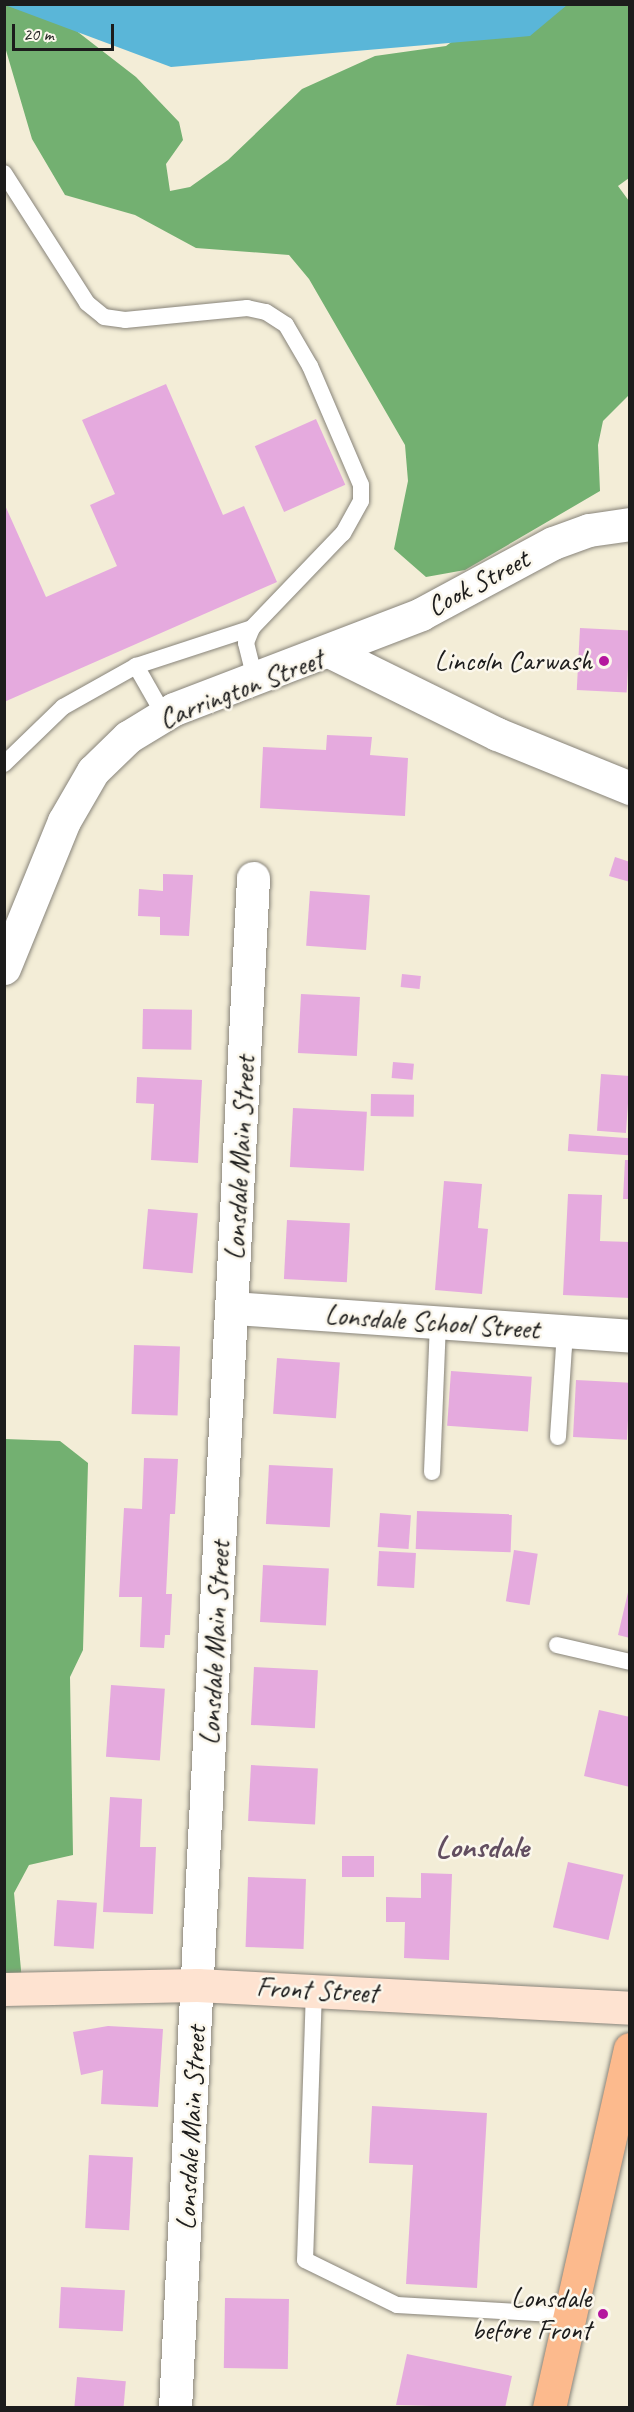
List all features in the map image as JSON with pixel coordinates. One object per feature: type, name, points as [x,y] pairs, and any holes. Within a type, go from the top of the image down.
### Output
[{"type":"main road","name":"Front Street","points":[[4,1989],[197,1985],[630,2008]]},
{"type":"main road","points":[[549,2408],[630,2049]]},
{"type":"street","name":"Cook Street","points":[[329,651],[422,614],[553,543],[589,530],[630,524]]},
{"type":"street","name":"Carrington Street","points":[[4,968],[9,934],[64,821],[93,771],[128,737],[164,715],[329,651],[497,734],[630,788]]},
{"type":"street","name":"Lonsdale Main Street","points":[[175,2408],[234,1308],[253,878]]},
{"type":"street","name":"Lonsdale School Street","points":[[234,1308],[630,1336]]},
{"type":"lane","points":[[4,173],[87,303],[104,317],[125,320],[247,308],[266,312],[286,325],[310,366],[361,485],[362,501],[343,533],[252,628],[246,643],[255,679]]},
{"type":"lane","points":[[4,764],[63,707],[136,666],[252,628]]},
{"type":"lane","points":[[136,666],[164,715]]},
{"type":"lane","points":[[432,1472],[438,1323]]},
{"type":"lane","points":[[558,1437],[565,1332]]},
{"type":"lane","points":[[557,1645],[630,1662]]},
{"type":"lane","points":[[314,1990],[305,2260],[397,2305],[571,2315]]},
{"type":"green space","points":[[4,5],[43,5],[136,77],[179,122],[183,140],[166,164],[170,191],[190,187],[228,160],[302,89],[375,56],[446,46],[502,5],[629,5],[629,178],[618,186],[629,201],[629,395],[603,421],[598,445],[600,491],[465,570],[426,577],[394,549],[408,481],[405,445],[309,279],[289,255],[196,248],[135,215],[65,195],[32,139],[5,47]]},
{"type":"green space","points":[[5,1439],[60,1441],[88,1463],[83,1650],[70,1677],[73,1855],[29,1865],[14,1893],[23,1992],[5,1997]]},
{"type":"water","points":[[5,5],[567,5],[530,36],[171,67]]},
{"type":"building","points":[[166,384],[223,515],[244,506],[277,582],[4,702],[4,503],[46,597],[117,566],[90,505],[115,494],[82,420]]},
{"type":"building","points":[[316,419],[345,485],[284,512],[255,446]]},
{"type":"building","name":"Lincoln Carwash","points":[[580,628],[630,631],[627,693],[577,690]]},
{"type":"building","points":[[327,735],[372,737],[370,755],[408,758],[405,816],[260,808],[263,747],[326,750]]},
{"type":"building","points":[[615,857],[630,862],[630,882],[609,876]]},
{"type":"building","points":[[163,874],[193,875],[189,936],[160,935],[160,917],[138,916],[139,889],[163,891]]},
{"type":"building","points":[[310,891],[370,895],[366,950],[306,946]]},
{"type":"building","points":[[402,974],[421,976],[420,989],[401,987]]},
{"type":"building","points":[[301,994],[360,997],[357,1056],[298,1053]]},
{"type":"building","points":[[143,1009],[192,1010],[191,1050],[142,1049]]},
{"type":"building","points":[[393,1062],[414,1064],[413,1080],[392,1078]]},
{"type":"building","points":[[601,1074],[630,1076],[626,1133],[597,1131]]},
{"type":"building","points":[[137,1077],[202,1080],[198,1163],[151,1160],[154,1104],[136,1103]]},
{"type":"building","points":[[371,1094],[414,1095],[414,1117],[371,1116]]},
{"type":"building","points":[[293,1108],[367,1112],[364,1171],[290,1167]]},
{"type":"building","points":[[569,1134],[630,1138],[629,1155],[568,1151]]},
{"type":"building","points":[[625,1160],[630,1160],[630,1199],[623,1199]]},
{"type":"building","points":[[444,1181],[482,1184],[478,1228],[488,1229],[482,1294],[435,1290]]},
{"type":"building","points":[[568,1194],[602,1195],[600,1241],[630,1242],[630,1298],[563,1295]]},
{"type":"building","points":[[148,1209],[198,1213],[193,1273],[143,1269]]},
{"type":"building","points":[[287,1220],[350,1223],[347,1282],[284,1279]]},
{"type":"building","points":[[134,1345],[180,1347],[178,1416],[132,1414]]},
{"type":"building","points":[[277,1358],[340,1362],[336,1418],[273,1414]]},
{"type":"building","points":[[451,1371],[532,1377],[528,1432],[447,1426]]},
{"type":"building","points":[[576,1380],[630,1383],[627,1440],[573,1437]]},
{"type":"building","points":[[144,1458],[178,1459],[175,1514],[170,1514],[166,1594],[172,1594],[170,1635],[165,1635],[164,1648],[140,1647],[142,1597],[119,1597],[124,1508],[142,1509]]},
{"type":"building","points":[[269,1465],[333,1468],[330,1527],[266,1524]]},
{"type":"building","points":[[417,1511],[512,1514],[511,1552],[416,1549]]},
{"type":"building","points":[[380,1513],[411,1515],[409,1549],[378,1547]]},
{"type":"building","points":[[514,1550],[538,1554],[530,1605],[506,1601]]},
{"type":"building","points":[[379,1551],[416,1553],[414,1588],[377,1586]]},
{"type":"building","points":[[263,1565],[329,1568],[326,1625],[260,1622]]},
{"type":"building","points":[[630,1588],[630,1638],[618,1635]]},
{"type":"building","points":[[254,1667],[318,1670],[315,1728],[251,1725]]},
{"type":"building","points":[[111,1685],[165,1689],[160,1761],[106,1757]]},
{"type":"building","points":[[599,1710],[630,1717],[630,1787],[584,1776]]},
{"type":"building","points":[[251,1765],[318,1769],[315,1824],[248,1821]]},
{"type":"building","points":[[110,1797],[142,1799],[140,1847],[156,1847],[153,1914],[103,1912]]},
{"type":"building","points":[[342,1856],[374,1856],[374,1877],[342,1877]]},
{"type":"building","points":[[568,1862],[624,1875],[608,1940],[553,1927]]},
{"type":"building","points":[[421,1873],[452,1874],[449,1960],[404,1958],[405,1922],[386,1922],[386,1897],[421,1898]]},
{"type":"building","points":[[248,1877],[306,1879],[304,1949],[246,1947]]},
{"type":"building","points":[[57,1900],[97,1903],[94,1949],[54,1946]]},
{"type":"building","points":[[108,2026],[163,2029],[158,2107],[101,2104],[103,2070],[81,2075],[73,2032]]},
{"type":"building","points":[[372,2106],[487,2113],[477,2288],[406,2284],[413,2165],[369,2163]]},
{"type":"building","points":[[89,2155],[133,2157],[129,2230],[85,2228]]},
{"type":"building","points":[[61,2287],[125,2290],[123,2331],[59,2328]]},
{"type":"building","points":[[225,2298],[289,2299],[288,2369],[224,2368]]},
{"type":"building","points":[[407,2354],[512,2376],[505,2408],[396,2405]]},
{"type":"building","points":[[77,2377],[126,2381],[123,2408],[74,2408]]},
{"type":"place","name":"Lincoln Carwash","points":[[604,661]]},
{"type":"place","name":"Lonsdale before Front","points":[[603,2314]]},
{"type":"district","name":"Lonsdale","points":[[482,1847]]}]
